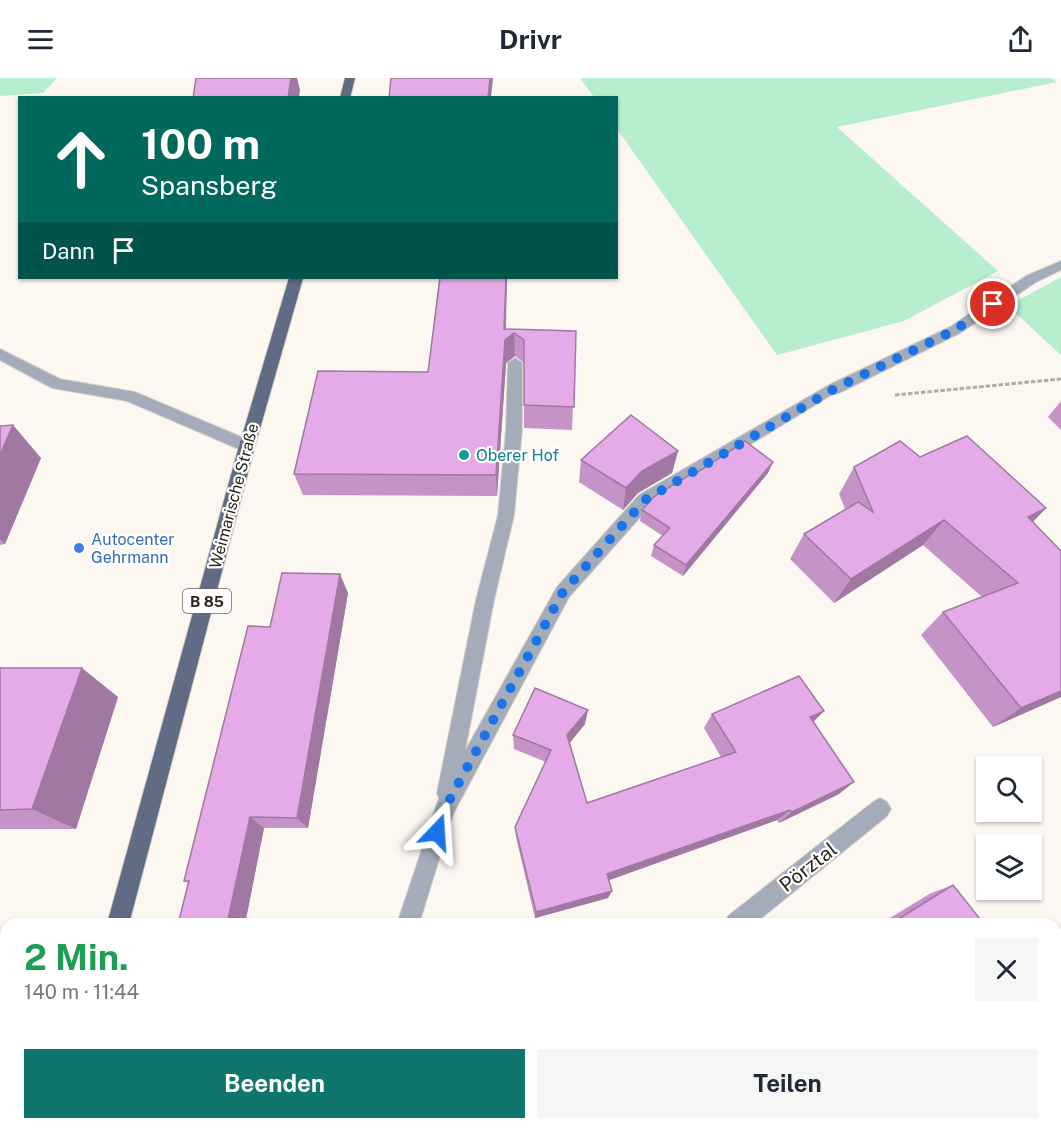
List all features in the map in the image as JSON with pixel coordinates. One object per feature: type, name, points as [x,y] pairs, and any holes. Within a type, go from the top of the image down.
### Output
[{"type":"main road","points":[[346,96],[351,78]]},
{"type":"main road","name":"Weimarische Straße","points":[[120,918],[247,446],[296,279]]},
{"type":"street","points":[[444,810],[563,592],[645,500],[834,389],[955,330],[1031,279],[1061,265]]},
{"type":"street","points":[[0,354],[57,384],[130,396],[247,446]]},
{"type":"street","points":[[410,918],[444,810],[485,600],[506,515],[514,430],[515,363]]},
{"type":"street","name":"Pörztal","points":[[744,918],[880,809]]},
{"type":"path","points":[[834,389],[864,398],[1061,379]]},
{"type":"green space","points":[[0,78],[57,78],[43,93],[0,96]]},
{"type":"green space","points":[[580,78],[1051,78],[1057,82],[837,127],[998,271],[904,321],[777,355],[618,130],[618,96],[593,96]]},
{"type":"green space","points":[[1061,277],[1061,355],[1008,306]]},
{"type":"building","points":[[196,78],[291,78],[288,96],[193,96]]},
{"type":"building","points":[[391,78],[490,78],[488,96],[389,96]]},
{"type":"building","points":[[440,279],[506,279],[504,329],[576,331],[574,407],[524,405],[524,340],[514,333],[505,340],[496,475],[294,474],[318,371],[428,372]]},
{"type":"building","points":[[631,415],[678,451],[642,471],[626,488],[581,460]]},
{"type":"building","points":[[13,425],[0,455],[0,426]]},
{"type":"building","points":[[967,436],[1046,508],[1028,517],[1061,551],[1061,691],[1021,708],[943,612],[1018,583],[944,520],[851,579],[804,534],[858,502],[873,512],[854,467],[900,441],[920,457]]},
{"type":"building","points":[[745,441],[773,462],[686,565],[654,545],[670,528],[642,510],[655,496],[691,474],[692,476]]},
{"type":"building","points":[[282,573],[340,574],[297,818],[250,817],[228,918],[180,918],[189,881],[184,881],[248,626],[270,627]]},
{"type":"building","points":[[0,668],[82,668],[32,809],[0,810]]},
{"type":"building","points":[[799,676],[824,711],[810,717],[854,782],[792,812],[790,810],[607,874],[612,891],[536,912],[515,827],[551,750],[513,735],[535,688],[588,710],[567,735],[587,803],[736,752],[712,714]]},
{"type":"building","points":[[953,885],[979,918],[900,918]]},
{"type":"place","name":"Oberer Hof","points":[[464,455]]},
{"type":"place","name":"Autocenter Gehrmann","points":[[79,548]]},
{"type":"route","points":[[437,832],[444,810],[563,592],[645,500],[834,389],[955,330],[993,304]]}]
